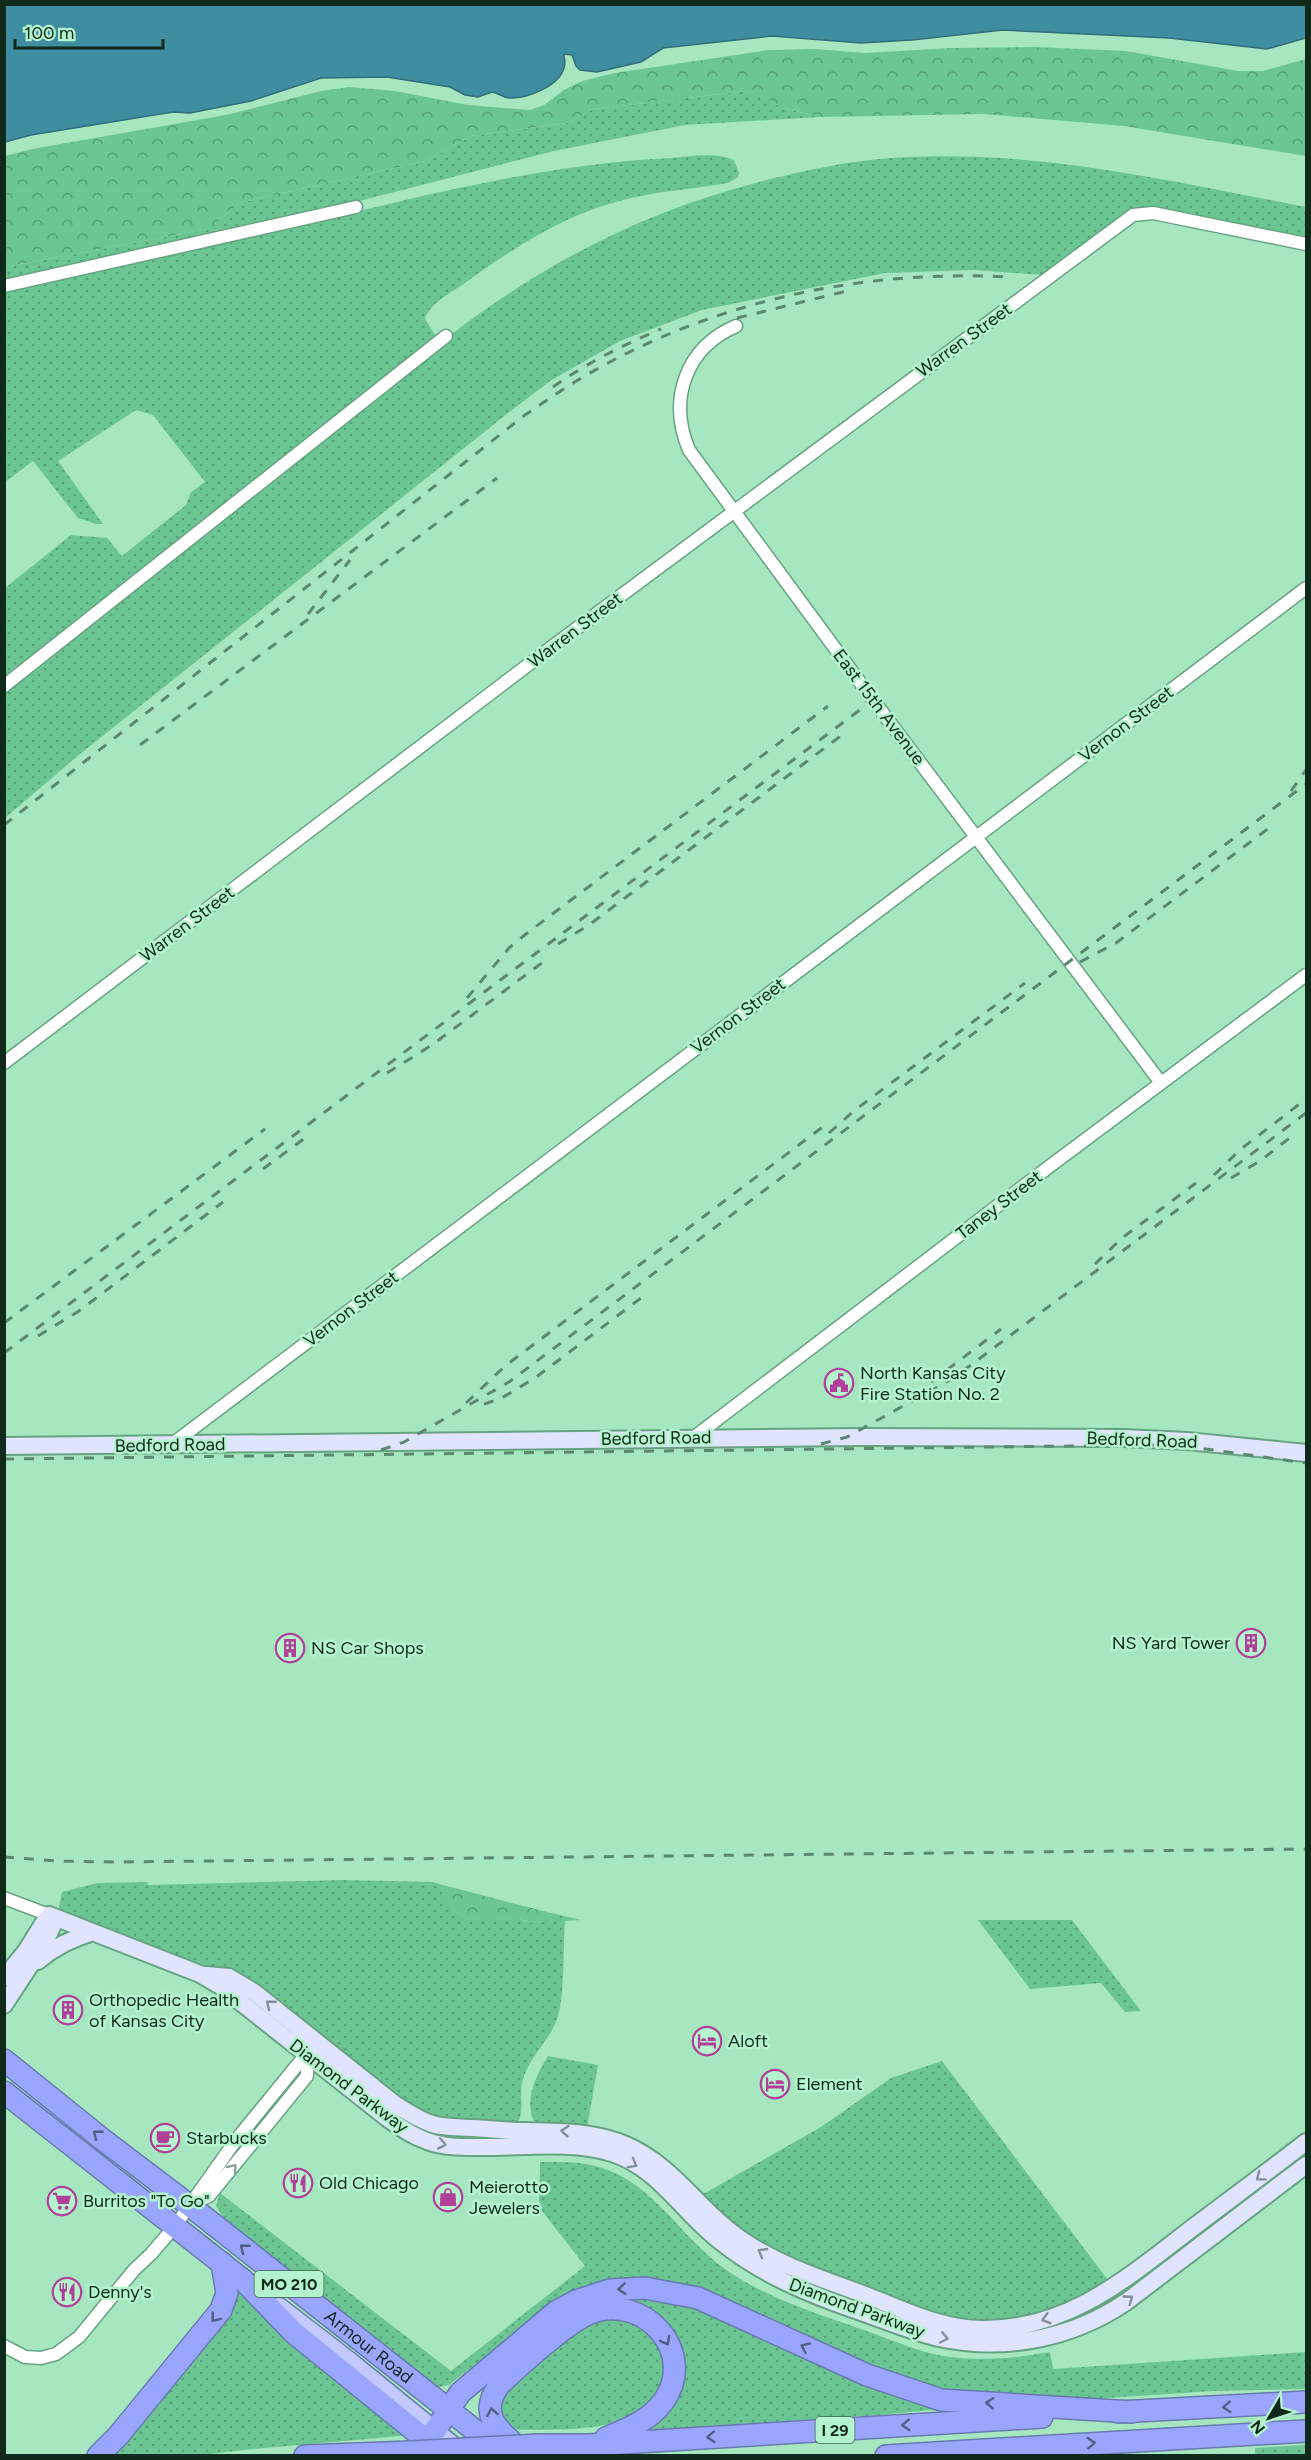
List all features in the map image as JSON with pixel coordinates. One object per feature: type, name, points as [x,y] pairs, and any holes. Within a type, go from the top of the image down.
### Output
[{"type":"highway","name":"Armour Road","points":[[4,2060],[507,2456]]},
{"type":"highway","name":"Armour Road","points":[[4,2092],[243,2280]]},
{"type":"highway","points":[[98,2456],[118,2436],[221,2310],[227,2293],[222,2263]]},
{"type":"highway","points":[[243,2280],[293,2332],[445,2456]]},
{"type":"highway","points":[[434,2432],[460,2393],[557,2311],[576,2301],[609,2290],[645,2288],[698,2298],[867,2375],[941,2400],[1132,2412]]},
{"type":"highway","points":[[533,2450],[496,2427],[490,2405],[491,2398],[499,2385],[568,2326],[588,2314],[614,2308],[635,2312],[643,2315],[659,2329],[670,2349],[674,2370],[668,2392],[664,2401],[645,2420],[590,2445]]},
{"type":"highway","name":"I 29","points":[[305,2456],[533,2450],[1306,2402]]},
{"type":"highway","points":[[885,2456],[1306,2431]]},
{"type":"highway","points":[[960,2456],[981,2450]]},
{"type":"main road","name":"Armour Road","points":[[243,2280],[349,2361],[465,2456]]},
{"type":"street","points":[[4,286],[356,207]]},
{"type":"street","name":"Warren Street","points":[[4,1063],[734,511],[1133,215],[1153,213],[1306,244]]},
{"type":"street","name":"East 15th Avenue","points":[[736,326],[717,336],[706,346],[689,369],[682,390],[679,413],[683,436],[689,450],[1161,1083]]},
{"type":"street","points":[[4,686],[446,336]]},
{"type":"street","name":"Vernon Street","points":[[171,1445],[1306,588]]},
{"type":"street","name":"Taney Street","points":[[693,1438],[1306,975]]},
{"type":"street","name":"Bedford Road","points":[[4,1446],[693,1438],[1124,1438],[1187,1441],[1306,1453]]},
{"type":"street","name":"Diamond Parkway","points":[[4,1898],[200,1974],[229,1977],[245,1986],[387,2118],[415,2136],[428,2142],[455,2147],[557,2146],[597,2149],[614,2154],[635,2164],[660,2182],[720,2241],[771,2275],[828,2301],[938,2337],[995,2344],[1034,2340],[1072,2330],[1100,2318],[1126,2302],[1306,2165]]},
{"type":"street","points":[[4,2004],[29,1970],[52,1927],[49,1915]]},
{"type":"street","points":[[4,1978],[26,1951],[49,1915]]},
{"type":"street","points":[[29,1970],[51,1950],[90,1933]]},
{"type":"street","points":[[4,2346],[25,2357],[41,2358],[68,2348],[86,2330],[134,2270],[175,2226],[236,2140],[311,2048]]},
{"type":"street","name":"Diamond Parkway","points":[[311,2048],[416,2118],[443,2126],[525,2131],[557,2130],[604,2136],[628,2146],[668,2170],[723,2226],[766,2255],[790,2267],[929,2319],[980,2329],[1016,2327],[1075,2310],[1113,2288],[1306,2142]]},
{"type":"green space","points":[[1035,47],[1126,51],[1238,71],[1263,71],[1306,59],[1306,156],[1124,126],[984,114],[820,117],[787,109],[746,91],[594,109],[567,123],[471,136],[425,161],[239,203],[208,229],[5,267],[5,156],[32,149],[226,115],[321,91],[349,87],[395,91],[468,105],[530,110],[544,105],[564,90],[582,81],[615,73],[769,50],[815,49],[865,53],[951,48]]},
{"type":"green space","points":[[746,91],[787,109],[820,117],[685,125],[554,151],[352,203],[355,212],[472,185],[591,165],[703,155],[734,160],[739,173],[738,177],[728,183],[649,194],[602,206],[561,223],[521,245],[436,303],[425,319],[440,343],[480,313],[562,261],[647,219],[739,187],[814,169],[866,160],[944,156],[996,158],[1048,162],[1152,177],[1306,207],[1306,238],[1145,209],[1127,212],[1043,275],[973,270],[885,273],[702,310],[620,341],[550,381],[512,410],[80,754],[5,818],[5,588],[71,535],[107,538],[122,556],[186,505],[191,492],[205,482],[153,415],[136,410],[58,461],[103,524],[78,518],[33,461],[5,482],[5,267],[208,229],[239,203],[425,161],[471,136],[567,123],[594,109]]},
{"type":"green space","points":[[344,1880],[433,1882],[443,1885],[442,1892],[452,1908],[466,1919],[519,1919],[531,1923],[553,1921],[547,1912],[581,1920],[565,1921],[560,2010],[554,2027],[526,2071],[522,2085],[521,2115],[516,2124],[436,2124],[225,1972],[64,1915],[59,1907],[62,1892],[97,1883],[147,1882],[148,1885]]},
{"type":"green space","points":[[443,1885],[547,1912],[553,1921],[531,1923],[519,1919],[466,1919],[452,1908],[442,1892]]},
{"type":"green space","points":[[978,1920],[1072,1920],[1141,2011],[1125,2012],[1101,1983],[1030,1989]]},
{"type":"green space","points":[[548,2056],[598,2065],[587,2128],[535,2123],[530,2106],[531,2098],[535,2080]]},
{"type":"green space","points":[[942,2061],[1111,2284],[1031,2319],[954,2322],[776,2258],[698,2197],[821,2127],[891,2078]]},
{"type":"green space","points":[[540,2162],[585,2164],[618,2174],[651,2198],[709,2256],[741,2280],[794,2305],[918,2350],[950,2357],[975,2359],[1050,2352],[1053,2369],[1306,2352],[1306,2389],[1213,2391],[1064,2401],[970,2397],[902,2381],[703,2292],[549,2306],[449,2385],[435,2388],[223,2217],[216,2206],[220,2193],[451,2371],[585,2266],[539,2207]]},
{"type":"green space","points":[[236,2289],[412,2435],[203,2455],[106,2456]]},
{"type":"green space","points":[[615,2295],[641,2296],[693,2306],[785,2348],[951,2408],[880,2415],[646,2430],[679,2369],[627,2303]]},
{"type":"green space","points":[[622,2316],[647,2332],[662,2353],[663,2374],[656,2395],[642,2410],[623,2420],[600,2426],[575,2429],[506,2430],[499,2409],[504,2391],[582,2325]]},
{"type":"green space","points":[[1306,2445],[1306,2455],[1236,2455],[1255,2454],[1255,2448]]},
{"type":"water","points":[[5,4],[1306,4],[1306,38],[1267,49],[1169,38],[1003,30],[861,43],[772,36],[663,48],[641,62],[597,72],[580,70],[572,55],[564,54],[564,68],[556,80],[533,94],[516,98],[492,92],[478,97],[465,95],[450,87],[387,77],[321,78],[251,101],[190,113],[173,112],[31,135],[5,142]]},
{"type":"railway","points":[[4,825],[525,415],[578,380],[628,353],[679,330],[732,311],[786,296],[897,279],[953,276],[1009,277]]},
{"type":"railway","points":[[737,318],[851,290]]},
{"type":"railway","points":[[553,387],[606,355],[661,329]]},
{"type":"railway","points":[[140,745],[497,478]]},
{"type":"railway","points":[[308,614],[350,560]]},
{"type":"railway","points":[[467,998],[509,948],[526,934],[828,706]]},
{"type":"railway","points":[[4,1353],[865,706]]},
{"type":"railway","points":[[558,944],[589,925],[842,735]]},
{"type":"railway","points":[[1291,791],[1306,770]]},
{"type":"railway","points":[[381,1450],[404,1442],[509,1382],[1306,784]]},
{"type":"railway","points":[[1080,962],[1116,943],[1273,825]]},
{"type":"railway","points":[[387,1073],[432,1045],[543,962]]},
{"type":"railway","points":[[829,1133],[855,1110],[1025,983]]},
{"type":"railway","points":[[1214,1175],[1241,1149],[1306,1099]]},
{"type":"railway","points":[[821,1444],[847,1437],[945,1383],[1306,1113]]},
{"type":"railway","points":[[466,1403],[505,1366],[828,1123]]},
{"type":"railway","points":[[4,1323],[265,1129]]},
{"type":"railway","points":[[1231,1178],[1260,1161],[1296,1133]]},
{"type":"railway","points":[[263,1169],[309,1135]]},
{"type":"railway","points":[[1095,1264],[1122,1238],[1196,1183]]},
{"type":"railway","points":[[38,1336],[79,1311],[223,1202]]},
{"type":"railway","points":[[484,1404],[500,1399],[535,1378],[645,1295]]},
{"type":"railway","points":[[931,1382],[1001,1329]]},
{"type":"railway","points":[[4,1459],[1157,1445],[1192,1447],[1306,1463]]},
{"type":"railway","points":[[4,1857],[115,1862],[1306,1849]]},
{"type":"place","name":"North Kansas City Fire Station No. 2","points":[[839,1383]]},
{"type":"place","name":"NS Yard Tower","points":[[1251,1643]]},
{"type":"place","name":"NS Car Shops","points":[[290,1648]]},
{"type":"place","name":"Orthopedic Health of Kansas City","points":[[68,2010]]},
{"type":"place","name":"Aloft","points":[[707,2041]]},
{"type":"place","name":"Element","points":[[775,2084]]},
{"type":"place","name":"Starbucks","points":[[165,2138]]},
{"type":"place","name":"Old Chicago","points":[[298,2183]]},
{"type":"place","name":"Meierotto Jewelers","points":[[448,2197]]},
{"type":"place","name":"Burritos \"To Go\"","points":[[62,2201]]},
{"type":"place","name":"Denny's","points":[[67,2292]]}]
